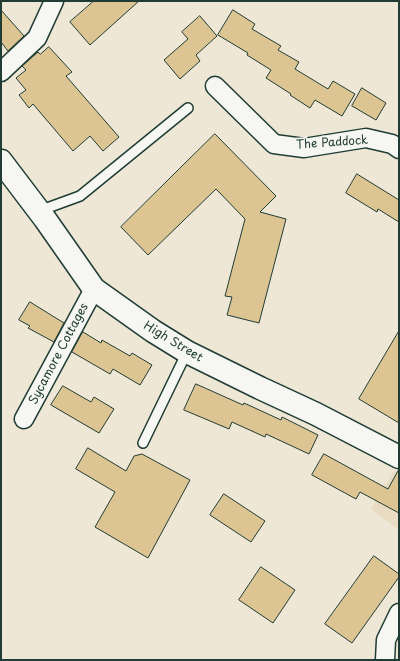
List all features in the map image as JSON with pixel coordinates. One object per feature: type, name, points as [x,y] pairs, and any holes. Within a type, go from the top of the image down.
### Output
[{"type":"street","points":[[1,72],[37,38],[54,1]]},
{"type":"street","name":"The Paddock","points":[[215,86],[274,144],[304,148],[366,138],[392,144],[399,149]]},
{"type":"street","name":"High Street","points":[[1,161],[39,211],[94,290],[153,331],[187,352],[316,414],[399,457]]},
{"type":"street","name":"Sycamore Cottages","points":[[24,419],[94,290]]},
{"type":"street","points":[[385,660],[386,640],[399,613]]},
{"type":"lane","points":[[39,211],[80,196],[188,108]]},
{"type":"lane","points":[[143,444],[187,352]]},
{"type":"shaded area","points":[[394,471],[399,474],[399,530],[371,509]]},
{"type":"building","points":[[94,1],[139,1],[90,45],[70,22]]},
{"type":"building","points":[[1,10],[24,36],[8,51],[1,42]]},
{"type":"building","points":[[233,10],[255,24],[252,29],[281,46],[278,50],[299,62],[295,69],[328,89],[333,81],[355,94],[342,116],[315,100],[310,108],[290,95],[291,94],[266,78],[271,70],[247,55],[248,53],[218,35]]},
{"type":"building","points":[[200,16],[217,36],[196,55],[200,61],[180,79],[164,60],[188,39],[182,32]]},
{"type":"building","points":[[49,47],[72,72],[66,76],[119,137],[103,151],[90,136],[73,151],[33,104],[29,108],[19,95],[26,90],[16,78],[26,70],[22,66],[38,52],[40,54]]},
{"type":"building","points":[[362,88],[386,103],[376,120],[352,106]]},
{"type":"building","points":[[215,134],[276,196],[260,212],[286,219],[259,323],[227,315],[232,297],[225,296],[245,219],[216,189],[148,255],[121,227]]},
{"type":"building","points":[[357,174],[399,200],[399,222],[378,209],[377,212],[346,193]]},
{"type":"building","points":[[30,302],[64,323],[54,342],[28,328],[30,326],[19,320]]},
{"type":"building","points":[[399,331],[399,423],[359,399]]},
{"type":"building","points":[[83,332],[101,343],[102,340],[130,356],[132,353],[152,365],[140,385],[113,369],[110,374],[72,352]]},
{"type":"building","points":[[196,384],[243,405],[244,403],[281,420],[282,417],[318,435],[309,454],[266,434],[265,437],[232,422],[229,429],[184,410]]},
{"type":"building","points":[[63,386],[91,402],[94,397],[114,409],[99,433],[51,405]]},
{"type":"building","points":[[88,448],[126,471],[134,456],[142,454],[190,480],[148,558],[95,527],[115,492],[76,469]]},
{"type":"building","points":[[324,454],[388,489],[399,469],[399,513],[360,492],[356,499],[312,475]]},
{"type":"building","points":[[224,494],[265,521],[251,542],[210,515]]},
{"type":"building","points":[[374,556],[399,574],[399,577],[352,643],[325,624]]},
{"type":"building","points":[[261,567],[295,590],[273,623],[239,600]]}]
